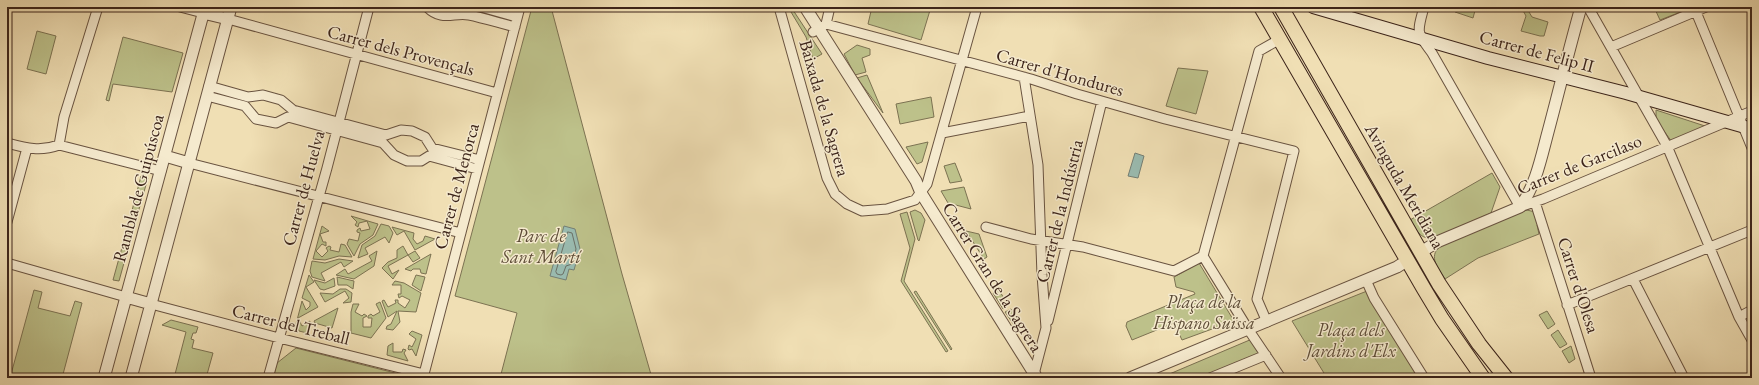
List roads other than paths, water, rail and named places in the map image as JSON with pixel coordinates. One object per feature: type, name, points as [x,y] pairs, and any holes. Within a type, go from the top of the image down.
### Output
[{"type":"main road","name":"Avinguda Meridiana","points":[[1261,7],[1442,319],[1483,378]]},
{"type":"main road","name":"Avinguda Meridiana","points":[[1280,7],[1437,281],[1467,327],[1506,378]]},
{"type":"main road","name":"Carrer de Felip II","points":[[1313,7],[1727,122],[1745,124]]},
{"type":"main road","points":[[1408,260],[1421,252]]},
{"type":"street","points":[[59,144],[64,117],[98,7]]},
{"type":"street","points":[[180,7],[204,10],[228,19]]},
{"type":"street","points":[[131,378],[231,7]]},
{"type":"street","name":"Carrer de Huelva","points":[[268,378],[327,168],[369,7]]},
{"type":"street","points":[[427,7],[440,15],[455,16],[467,14],[515,27]]},
{"type":"street","points":[[481,7],[517,17]]},
{"type":"street","name":"Carrer de Menorca","points":[[424,374],[520,7]]},
{"type":"street","name":"Baixada de la Sagrera","points":[[779,7],[826,178],[835,194],[847,204],[862,211],[887,209],[915,200],[921,194]]},
{"type":"street","name":"Carrer Gran de la Sagrera","points":[[796,7],[819,28]]},
{"type":"street","name":"Carrer Gran de la Sagrera","points":[[805,7],[916,181],[921,194],[1035,376]]},
{"type":"street","points":[[819,28],[830,7]]},
{"type":"street","points":[[921,194],[927,184],[977,7]]},
{"type":"street","points":[[1424,7],[1418,29],[1421,38],[1432,53],[1520,207],[1533,184],[1581,7]]},
{"type":"street","points":[[1588,7],[1667,146],[1708,248],[1738,317],[1752,340]]},
{"type":"street","points":[[1611,47],[1695,9],[1706,7]]},
{"type":"street","points":[[1695,9],[1745,124],[1752,148]]},
{"type":"street","name":"Rambla de Guipúscoa","points":[[104,378],[204,10]]},
{"type":"street","name":"Carrer dels Provençals","points":[[228,19],[497,93]]},
{"type":"street","name":"Carrer d'Hondures","points":[[819,28],[962,60],[1102,101],[1294,151],[1257,299],[1267,322]]},
{"type":"street","points":[[1280,39],[1259,51],[1203,256],[1248,330],[1281,378]]},
{"type":"street","points":[[1024,77],[1038,165],[1042,275],[1046,328]]},
{"type":"street","points":[[208,91],[245,106],[256,119],[276,122],[288,117],[386,136],[401,130],[412,131],[425,138],[432,148],[479,165]]},
{"type":"street","points":[[208,91],[248,97],[263,95],[281,100],[292,110],[383,143],[400,159],[421,160],[429,156],[479,165]]},
{"type":"street","name":"Carrer de la Indústria","points":[[1035,376],[1102,101]]},
{"type":"street","points":[[1745,124],[1752,112]]},
{"type":"street","points":[[942,133],[1030,116]]},
{"type":"street","name":"Carrer de Garcilaso","points":[[1421,252],[1437,242],[1727,122]]},
{"type":"street","points":[[7,142],[33,150],[50,148],[59,144],[161,171]]},
{"type":"street","points":[[7,222],[26,148]]},
{"type":"street","points":[[165,156],[461,233]]},
{"type":"street","name":"Carrer d'Olesa","points":[[1535,202],[1591,378]]},
{"type":"street","points":[[986,227],[1041,241],[1082,246],[1174,271],[1203,256]]},
{"type":"street","points":[[1567,305],[1752,230]]},
{"type":"street","points":[[1130,378],[1366,280],[1408,260]]},
{"type":"street","points":[[7,263],[151,304]]},
{"type":"street","points":[[1633,279],[1684,378]]},
{"type":"street","points":[[1366,280],[1374,298],[1424,378]]},
{"type":"street","name":"Carrer del Treball","points":[[151,304],[424,374]]},
{"type":"street","points":[[1738,317],[1752,310]]},
{"type":"street","points":[[1210,378],[1266,355]]},
{"type":"water","points":[[1135,153],[1144,156],[1138,178],[1128,176]]},
{"type":"water","points":[[564,226],[575,229],[580,249],[574,270],[569,269],[566,280],[550,276]]},
{"type":"park label","name":"Parc de Sant Martí","points":[[541,245]]},
{"type":"park label","name":"Plaça de la Hispano Suïssa","points":[[1204,311]]},
{"type":"park label","name":"Plaça dels Jardins d'Elx","points":[[1351,339]]}]
